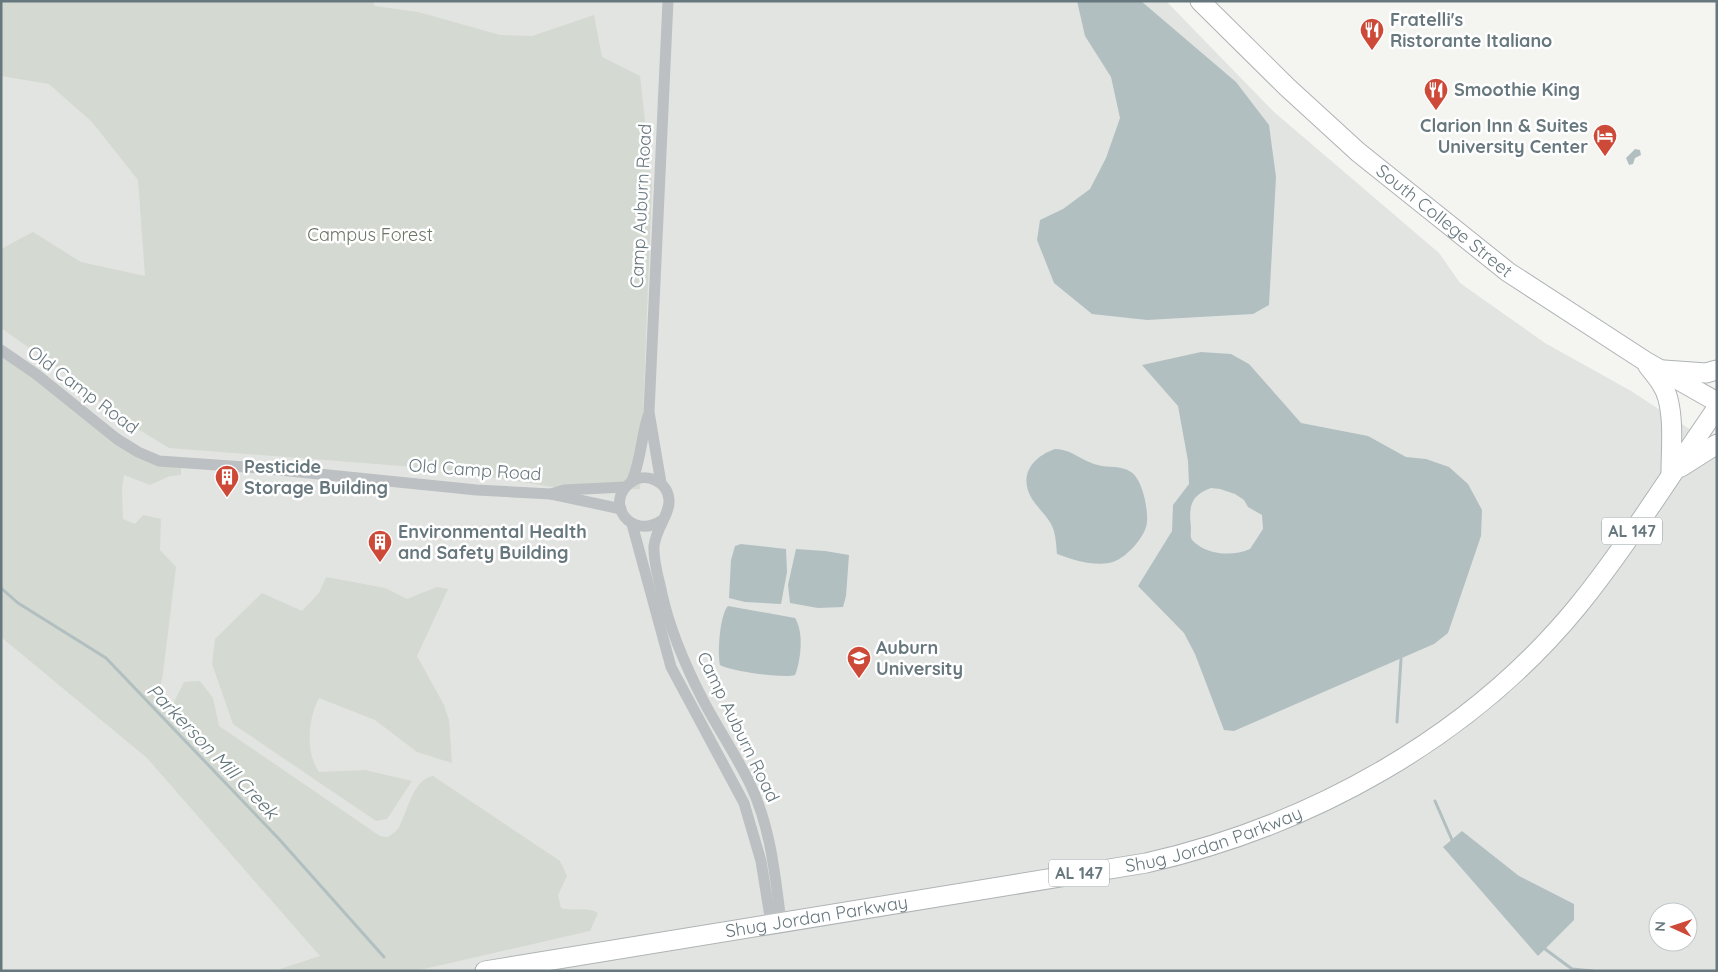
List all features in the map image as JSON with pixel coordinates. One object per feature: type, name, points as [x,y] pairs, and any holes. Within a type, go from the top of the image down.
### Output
[{"type":"main road","name":"South College Street","points":[[1200,1],[1280,80],[1358,152],[1508,272],[1653,365],[1717,402]]},
{"type":"main road","points":[[1653,365],[1706,373],[1717,370]]},
{"type":"main road","points":[[1653,365],[1668,398],[1672,428],[1671,474]]},
{"type":"main road","name":"Shug Jordan Parkway","points":[[485,971],[1136,864],[1180,855],[1280,822],[1341,794],[1382,771],[1459,718],[1521,666],[1577,607],[1612,560],[1717,408]]},
{"type":"main road","points":[[1671,474],[1717,444]]},
{"type":"street","name":"Camp Auburn Road","points":[[661,483],[649,412],[668,1]]},
{"type":"street","name":"Old Camp Road","points":[[1,350],[36,374],[117,439],[138,452],[159,461],[259,468],[476,490],[551,494],[621,509]]},
{"type":"street","name":"Camp Auburn Road","points":[[628,484],[640,456],[641,438],[649,412]]},
{"type":"street","points":[[646,477],[661,483],[669,498],[669,507],[661,521],[647,527],[632,524],[621,509],[621,494],[628,484],[646,477]]},
{"type":"street","name":"Old Camp Road","points":[[551,494],[564,490],[628,484]]},
{"type":"street","name":"Camp Auburn Road","points":[[661,521],[654,546],[664,601],[692,680],[751,785],[761,811],[770,841],[776,922]]},
{"type":"street","name":"Camp Auburn Road","points":[[632,524],[671,667],[744,804],[776,922]]},
{"type":"shaded area","name":"Auburn University","points":[[1,1],[1166,1],[1274,112],[1439,253],[1460,283],[1545,343],[1631,391],[1717,447],[1717,971],[1,971]]},
{"type":"shaded area","points":[[1077,1],[1141,1],[1236,82],[1269,125],[1276,177],[1269,305],[1253,314],[1147,320],[1092,314],[1054,283],[1037,240],[1040,220],[1063,209],[1090,189],[1106,158],[1120,118],[1111,77],[1085,36]]},
{"type":"shaded area","points":[[1635,149],[1640,150],[1641,155],[1635,158],[1633,164],[1629,165],[1626,158]]},
{"type":"shaded area","points":[[1201,352],[1231,354],[1249,364],[1301,423],[1368,436],[1406,457],[1426,459],[1449,467],[1468,484],[1482,510],[1481,536],[1448,633],[1434,644],[1234,731],[1224,730],[1195,654],[1184,633],[1138,586],[1172,531],[1173,505],[1189,484],[1188,461],[1178,406],[1142,365]],"holes":[[[1211,488],[1235,494],[1244,500],[1248,507],[1262,515],[1263,529],[1250,549],[1227,554],[1212,552],[1204,549],[1192,540],[1190,514],[1194,499]]]},
{"type":"shaded area","points":[[1055,449],[1067,451],[1098,465],[1127,470],[1139,481],[1146,503],[1146,528],[1133,547],[1121,558],[1109,563],[1096,564],[1057,554],[1053,527],[1032,499],[1026,483],[1027,475],[1034,462]]},
{"type":"shaded area","points":[[741,544],[786,549],[787,572],[781,604],[745,602],[729,598],[731,560],[735,546]]},
{"type":"shaded area","points":[[796,549],[849,555],[846,596],[843,607],[818,608],[790,603],[788,585]]},
{"type":"shaded area","points":[[728,606],[795,618],[800,631],[801,646],[795,675],[758,674],[720,665],[720,634],[725,610]]},
{"type":"shaded area","points":[[1462,831],[1519,876],[1574,904],[1574,920],[1538,956],[1443,847]]},
{"type":"green space","name":"Campus Forest","points":[[1,1],[372,1],[375,6],[418,12],[500,35],[532,36],[594,15],[602,57],[640,76],[652,185],[640,489],[571,490],[441,469],[169,448],[118,417],[55,366],[1,328],[1,249],[33,232],[81,262],[145,276],[138,180],[92,122],[49,84],[1,76]]},
{"type":"green space","points":[[1,352],[107,436],[181,467],[181,475],[170,476],[150,485],[124,475],[122,488],[123,519],[135,524],[143,515],[161,519],[160,550],[176,567],[158,700],[168,714],[184,682],[200,681],[213,698],[219,726],[380,836],[388,837],[397,830],[415,790],[420,783],[433,776],[560,861],[567,876],[558,895],[561,908],[589,910],[598,913],[590,931],[415,971],[274,971],[320,956],[147,758],[1,637]]},
{"type":"green space","points":[[326,577],[385,588],[407,599],[437,587],[448,589],[417,656],[444,705],[449,720],[452,763],[417,752],[375,720],[319,698],[312,716],[310,745],[319,772],[365,770],[412,781],[387,819],[376,821],[233,724],[212,664],[215,639],[262,593],[302,611],[319,593]]},
{"type":"waterway","name":"Parkerson Mill Creek","points":[[1,588],[18,603],[106,658],[279,839],[384,957]]},
{"type":"waterway","points":[[1397,722],[1401,659]]},
{"type":"waterway","points":[[1435,801],[1452,840]]},
{"type":"waterway","points":[[1545,949],[1572,969],[1593,971]]},
{"type":"place","name":"Fratelli's Ristorante Italiano","points":[[1372,51]]},
{"type":"place","name":"Smoothie King","points":[[1436,111]]},
{"type":"place","name":"Clarion Inn & Suites University Center","points":[[1605,157]]},
{"type":"place","name":"Pesticide Storage Building","points":[[227,498]]},
{"type":"place","name":"Environmental Health and Safety Building","points":[[380,563]]},
{"type":"place","name":"Auburn University","points":[[859,679]]}]
